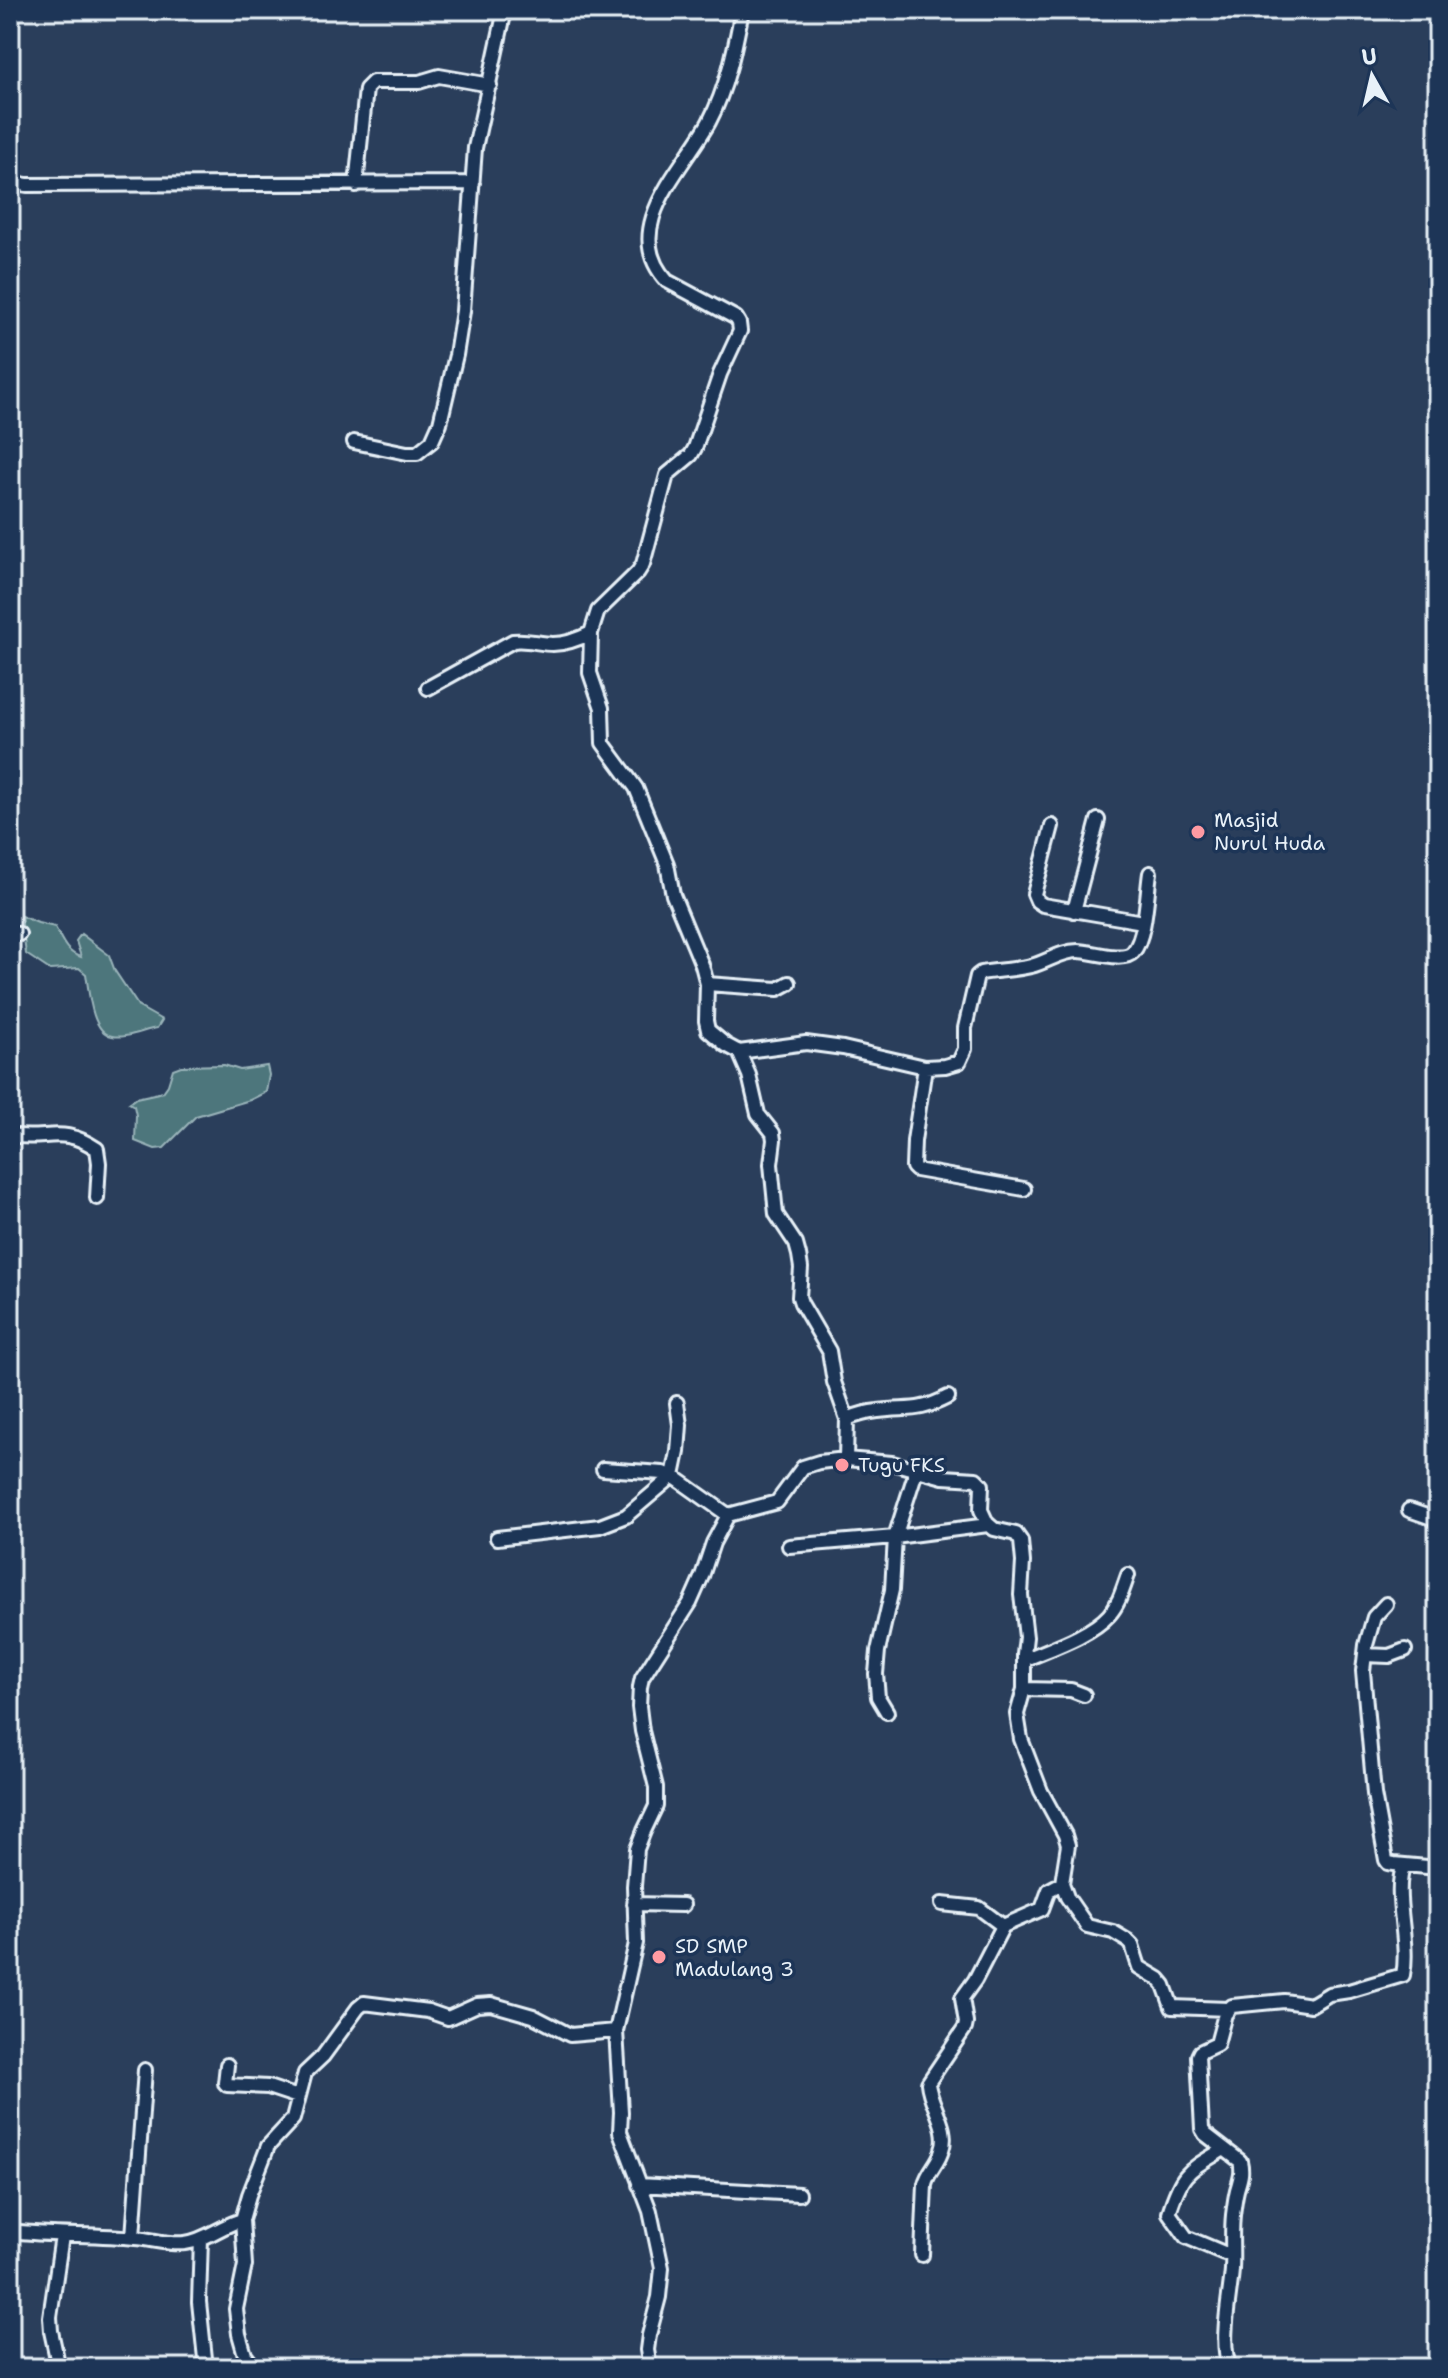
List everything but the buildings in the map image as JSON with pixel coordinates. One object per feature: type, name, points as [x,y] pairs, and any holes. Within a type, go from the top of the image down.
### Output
[{"type":"street","points":[[354,442],[417,453],[432,441],[450,386],[461,326],[468,274],[475,148],[505,10]]},
{"type":"street","points":[[742,10],[733,56],[720,95],[709,122],[662,195],[654,213],[650,243],[653,260],[667,281],[736,318],[740,331],[707,409],[695,448],[667,475],[643,564],[598,611],[591,633],[590,673],[602,708],[603,743],[636,788],[667,864],[673,895],[707,984],[708,1030],[739,1052],[789,1044],[820,1044],[925,1067],[952,1065],[963,1057],[969,1005],[977,976],[1028,966],[1076,951],[1106,956],[1130,955],[1140,937],[1150,873]]},
{"type":"street","points":[[356,185],[369,84],[419,82],[439,76],[490,85]]},
{"type":"street","points":[[10,182],[27,185],[473,183]]},
{"type":"street","points":[[428,688],[513,641],[554,644],[573,641],[591,633]]},
{"type":"street","points":[[1074,911],[1098,820]]},
{"type":"street","points":[[1052,826],[1034,894],[1037,901],[1043,905],[1143,922]]},
{"type":"street","points":[[707,984],[778,989],[789,983]]},
{"type":"street","points":[[739,1052],[749,1075],[758,1114],[773,1133],[771,1164],[776,1214],[796,1244],[801,1268],[799,1297],[827,1345],[834,1382],[847,1419],[846,1459]]},
{"type":"street","points":[[925,1067],[913,1167],[1024,1189]]},
{"type":"street","points":[[10,1135],[25,1137],[61,1133],[77,1137],[97,1149],[97,1198]]},
{"type":"street","points":[[847,1419],[882,1410],[915,1410],[948,1397]]},
{"type":"street","points":[[497,1538],[600,1526],[626,1516],[673,1476],[680,1425],[677,1403]]},
{"type":"street","points":[[603,1469],[673,1476],[728,1515],[777,1502],[803,1467],[819,1462],[846,1459],[892,1463],[943,1477],[979,1481],[982,1489],[981,1510],[988,1525],[1016,1534],[1021,1541],[1021,1600],[1026,1637],[1024,1689],[1017,1714],[1021,1739],[1041,1791],[1067,1841],[1062,1883],[1067,1897],[1087,1926],[1113,1932],[1132,1945],[1139,1967],[1164,1985],[1172,2007],[1228,2009],[1232,2006],[1284,2001],[1311,2005],[1329,1994],[1403,1975],[1405,1936],[1399,1884],[1404,1865]]},
{"type":"street","points":[[887,1712],[878,1697],[878,1651],[892,1590],[895,1537],[917,1468]]},
{"type":"street","points":[[1409,1510],[1438,1520]]},
{"type":"street","points":[[650,2368],[647,2350],[662,2268],[650,2211],[620,2132],[616,2031],[636,1943],[634,1904],[637,1849],[656,1806],[656,1787],[639,1707],[642,1678],[690,1603],[713,1543],[728,1515]]},
{"type":"street","points":[[789,1546],[988,1525]]},
{"type":"street","points":[[1024,1660],[1092,1629],[1108,1616],[1118,1601],[1128,1575]]},
{"type":"street","points":[[1386,1604],[1374,1617],[1363,1671],[1374,1794],[1386,1860],[1388,1863],[1438,1868]]},
{"type":"street","points":[[1365,1655],[1389,1656],[1405,1650]]},
{"type":"street","points":[[1024,1689],[1071,1690],[1084,1695]]},
{"type":"street","points":[[922,2255],[925,2184],[942,2151],[944,2136],[928,2083],[965,2028],[962,1998],[1003,1926],[1040,1911],[1049,1890],[1062,1883]]},
{"type":"street","points":[[634,1904],[683,1905]]},
{"type":"street","points":[[942,1904],[979,1908],[1003,1926]]},
{"type":"street","points":[[255,2368],[245,2355],[236,2309],[245,2268],[242,2220],[268,2146],[293,2119],[305,2073],[323,2056],[352,2014],[364,2003],[428,2011],[448,2018],[477,2005],[491,2004],[533,2016],[570,2035],[616,2031]]},
{"type":"street","points":[[1228,2009],[1217,2044],[1200,2052],[1197,2060],[1202,2129],[1240,2161],[1242,2167],[1231,2233],[1226,2349],[1230,2368]]},
{"type":"street","points":[[227,2065],[225,2085],[268,2087],[298,2097]]},
{"type":"street","points":[[133,2237],[145,2070]]},
{"type":"street","points":[[1224,2149],[1190,2170],[1177,2186],[1169,2213],[1186,2237],[1224,2253],[1232,2253]]},
{"type":"street","points":[[639,2185],[799,2194]]},
{"type":"street","points":[[10,2231],[62,2236],[133,2237],[181,2244],[201,2239],[227,2224],[242,2220]]},
{"type":"street","points":[[59,2368],[50,2317],[62,2236]]},
{"type":"street","points":[[201,2239],[199,2302],[206,2368]]},
{"type":"green space","points":[[21,916],[55,927],[65,945],[76,955],[81,957],[76,941],[81,934],[109,955],[115,971],[139,1007],[162,1020],[157,1028],[123,1036],[105,1033],[92,1010],[86,974],[79,968],[50,970],[26,954]]},
{"type":"green space","points":[[224,1065],[240,1070],[267,1066],[266,1092],[196,1116],[164,1148],[155,1149],[135,1141],[136,1115],[134,1106],[129,1103],[136,1098],[163,1092],[173,1069]]},
{"type":"place","name":"Masjid Nurul Huda","points":[[1198,832]]},
{"type":"place","name":"Tugu FKS","points":[[842,1465]]},
{"type":"place","name":"SD SMP Madulang 3","points":[[659,1957]]}]
